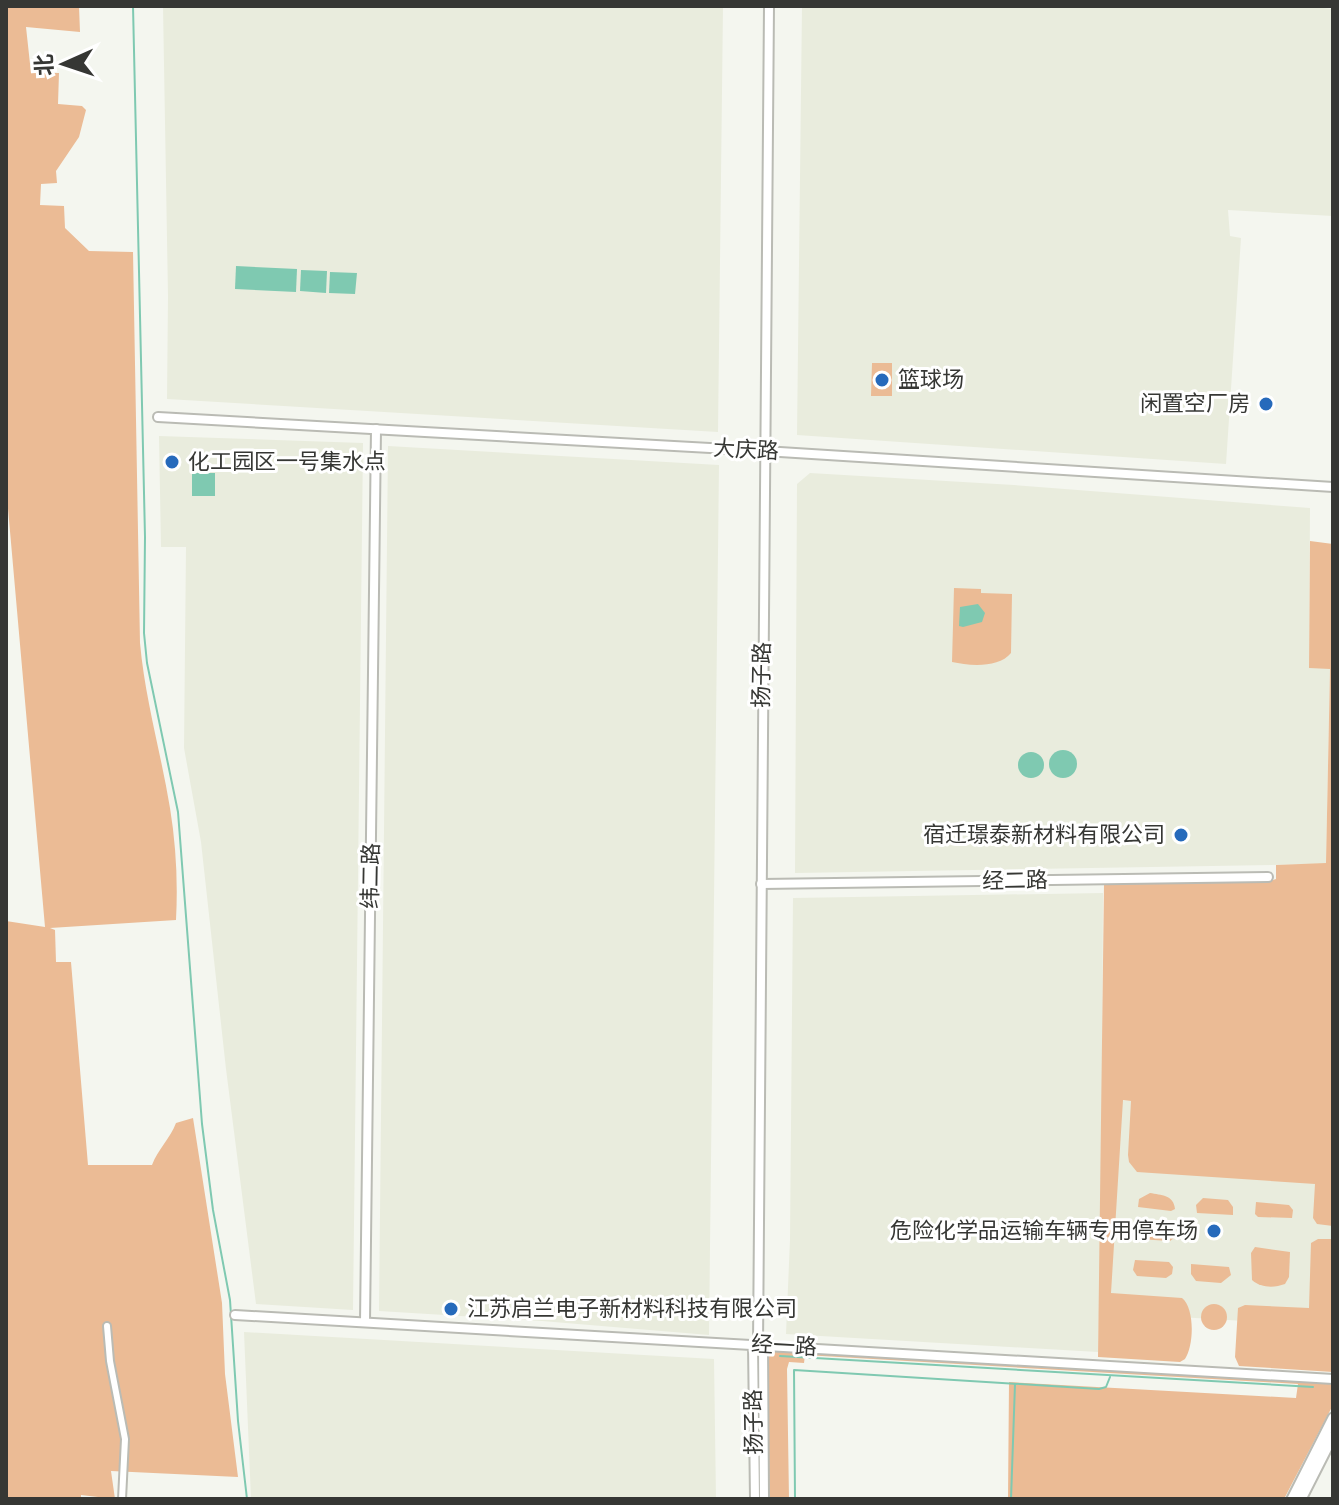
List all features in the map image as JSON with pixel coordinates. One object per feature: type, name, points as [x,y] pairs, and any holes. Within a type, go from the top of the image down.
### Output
[{"type":"main road","points":[[1292,1499],[1333,1418]]},
{"type":"main road","points":[[1301,1499],[1333,1436]]},
{"type":"street","name":"扬子路","points":[[755,1499],[769,6]]},
{"type":"street","name":"大庆路","points":[[158,417],[1333,487]]},
{"type":"street","name":"纬二路","points":[[365,1322],[376,429]]},
{"type":"street","name":"经二路","points":[[761,884],[1268,877]]},
{"type":"street","name":"经一路","points":[[235,1315],[1333,1379]]},
{"type":"street","points":[[107,1326],[110,1361],[125,1439],[122,1499]]},
{"type":"street","name":"扬子路","points":[[758,1345],[764,1499]]},
{"type":"shaded area","points":[[6,6],[79,6],[80,32],[26,27],[31,73],[59,73],[58,104],[82,106],[86,110],[79,137],[56,171],[57,183],[41,184],[40,205],[64,206],[65,228],[89,251],[133,252],[140,643],[170,808],[176,864],[176,920],[50,928],[55,930],[56,962],[71,962],[88,1165],[152,1165],[176,1123],[193,1118],[222,1303],[225,1374],[238,1477],[111,1471],[115,1499],[81,1495],[81,1499],[6,1499],[6,921],[45,927],[6,486]]},
{"type":"shaded area","points":[[163,6],[723,6],[718,432],[167,399]]},
{"type":"shaded area","points":[[802,6],[1305,6],[1333,9],[1333,216],[1228,210],[1230,236],[1241,238],[1226,464],[797,435]]},
{"type":"shaded area","points":[[236,266],[297,269],[296,292],[235,289]]},
{"type":"shaded area","points":[[301,270],[327,271],[326,293],[300,291]]},
{"type":"shaded area","points":[[330,272],[357,273],[355,294],[329,293]]},
{"type":"shaded area","name":"篮球场","points":[[872,363],[892,363],[892,396],[871,396]]},
{"type":"shaded area","points":[[159,436],[363,443],[353,1310],[256,1304],[201,842],[184,748],[186,547],[161,547]]},
{"type":"shaded area","points":[[388,446],[719,465],[709,1335],[379,1311]]},
{"type":"shaded area","points":[[192,473],[215,473],[215,496],[192,496]]},
{"type":"shaded area","points":[[810,473],[1310,508],[1309,667],[1330,668],[1326,864],[795,873],[797,484]]},
{"type":"shaded area","points":[[1310,541],[1333,544],[1333,1226],[1317,1224],[1313,1218],[1315,1184],[1137,1172],[1128,1155],[1131,1101],[1123,1100],[1111,1293],[1182,1298],[1191,1318],[1191,1337],[1188,1353],[1180,1362],[1098,1357],[1104,884],[1267,882],[1276,879],[1276,865],[1326,863],[1330,669],[1309,668]]},
{"type":"shaded area","points":[[954,588],[1012,594],[1011,653],[1006,658],[984,665],[952,662]]},
{"type":"shaded area","points":[[978,604],[985,613],[982,622],[959,626],[960,607]]},
{"type":"shaded area","points":[[1063,750],[1073,754],[1077,764],[1073,774],[1063,778],[1053,774],[1049,764],[1053,754]]},
{"type":"shaded area","points":[[1031,752],[1040,756],[1044,765],[1040,774],[1031,778],[1022,774],[1018,765],[1022,756]]},
{"type":"shaded area","points":[[1103,893],[1102,1099],[1333,1113],[1333,1294],[1325,1326],[1099,1312],[1098,1352],[786,1334],[790,1240],[793,898]]},
{"type":"shaded area","points":[[1150,1193],[1170,1198],[1175,1209],[1138,1207],[1139,1199]]},
{"type":"shaded area","points":[[1203,1198],[1228,1200],[1233,1207],[1233,1215],[1197,1213],[1196,1205]]},
{"type":"shaded area","points":[[1256,1202],[1289,1205],[1293,1210],[1292,1218],[1258,1217],[1255,1214]]},
{"type":"shaded area","points":[[1140,1222],[1173,1225],[1176,1227],[1174,1238],[1170,1241],[1138,1239],[1136,1225]]},
{"type":"shaded area","points":[[1318,1239],[1333,1239],[1333,1372],[1239,1366],[1235,1357],[1238,1308],[1245,1305],[1309,1308],[1311,1243]]},
{"type":"shaded area","points":[[1255,1247],[1290,1252],[1289,1277],[1285,1284],[1259,1285],[1252,1280],[1251,1253]]},
{"type":"shaded area","points":[[1135,1260],[1169,1262],[1173,1267],[1172,1274],[1166,1278],[1137,1276],[1133,1270]]},
{"type":"shaded area","points":[[1191,1264],[1229,1267],[1231,1275],[1221,1283],[1196,1281],[1191,1274]]},
{"type":"shaded area","points":[[1214,1304],[1223,1308],[1227,1317],[1223,1326],[1214,1330],[1205,1326],[1201,1317],[1205,1308]]},
{"type":"shaded area","points":[[244,1332],[714,1359],[716,1499],[251,1499]]},
{"type":"shaded area","points":[[776,1351],[1328,1382],[1333,1386],[1333,1405],[1284,1499],[1008,1499],[1009,1382],[1296,1398],[1298,1384],[805,1355],[804,1363],[789,1362],[787,1369],[789,1499],[769,1499],[768,1359],[769,1354]]},
{"type":"waterway","points":[[133,6],[145,537],[144,633],[147,663],[178,812],[202,1124],[213,1210],[230,1300],[247,1499]]},
{"type":"waterway","points":[[780,1356],[1313,1387]]},
{"type":"waterway","points":[[795,1499],[794,1370],[1099,1389],[1106,1387],[1110,1377]]},
{"type":"waterway","points":[[1011,1499],[1015,1384]]},
{"type":"place","name":"篮球场","points":[[882,380]]},
{"type":"place","name":"闲置空厂房","points":[[1266,404]]},
{"type":"place","name":"化工园区一号集水点","points":[[172,462]]},
{"type":"place","name":"宿迁璟泰新材料有限公司","points":[[1181,835]]},
{"type":"place","name":"危险化学品运输车辆专用停车场","points":[[1214,1231]]},
{"type":"place","name":"江苏启兰电子新材料科技有限公司","points":[[451,1309]]}]
